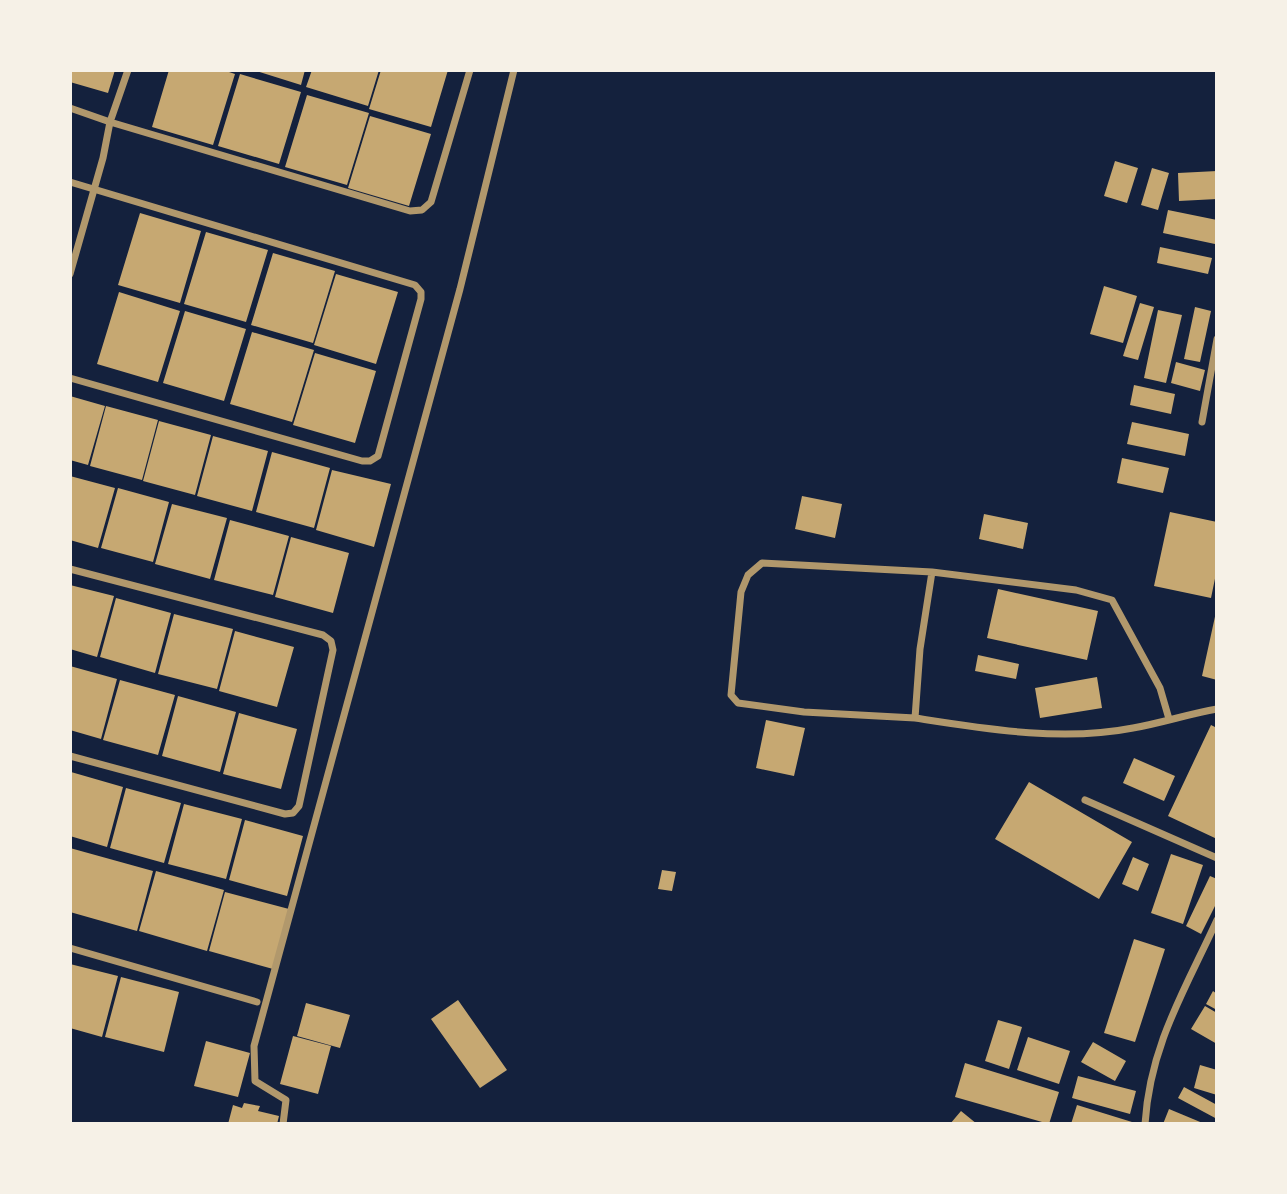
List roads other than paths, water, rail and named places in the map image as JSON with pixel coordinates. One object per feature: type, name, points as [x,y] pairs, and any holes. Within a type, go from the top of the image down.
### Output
[{"type":"street","points":[[70,274],[110,122],[128,70]]},
{"type":"street","points":[[70,107],[110,122],[410,211],[422,210],[431,202],[470,70]]},
{"type":"street","points":[[284,1124],[286,1100],[255,1081],[254,1046],[460,289],[514,70]]},
{"type":"street","points":[[70,182],[415,285],[421,292],[377,456],[370,461],[362,461],[70,378]]},
{"type":"street","points":[[1202,422],[1217,339]]},
{"type":"street","points":[[1169,719],[1160,688],[1112,600],[1076,590],[932,572],[762,563],[748,575],[741,592],[731,695],[738,703],[804,712],[915,718],[1062,735],[1132,729],[1217,709]]},
{"type":"street","points":[[70,569],[323,635],[331,641],[333,650],[299,806],[293,813],[285,814],[70,756]]},
{"type":"street","points":[[915,718],[920,649],[932,572]]},
{"type":"street","points":[[1085,800],[1217,858]]},
{"type":"street","points":[[1145,1124],[1147,1096],[1161,1040],[1217,919]]},
{"type":"street","points":[[70,948],[257,1002]]}]
